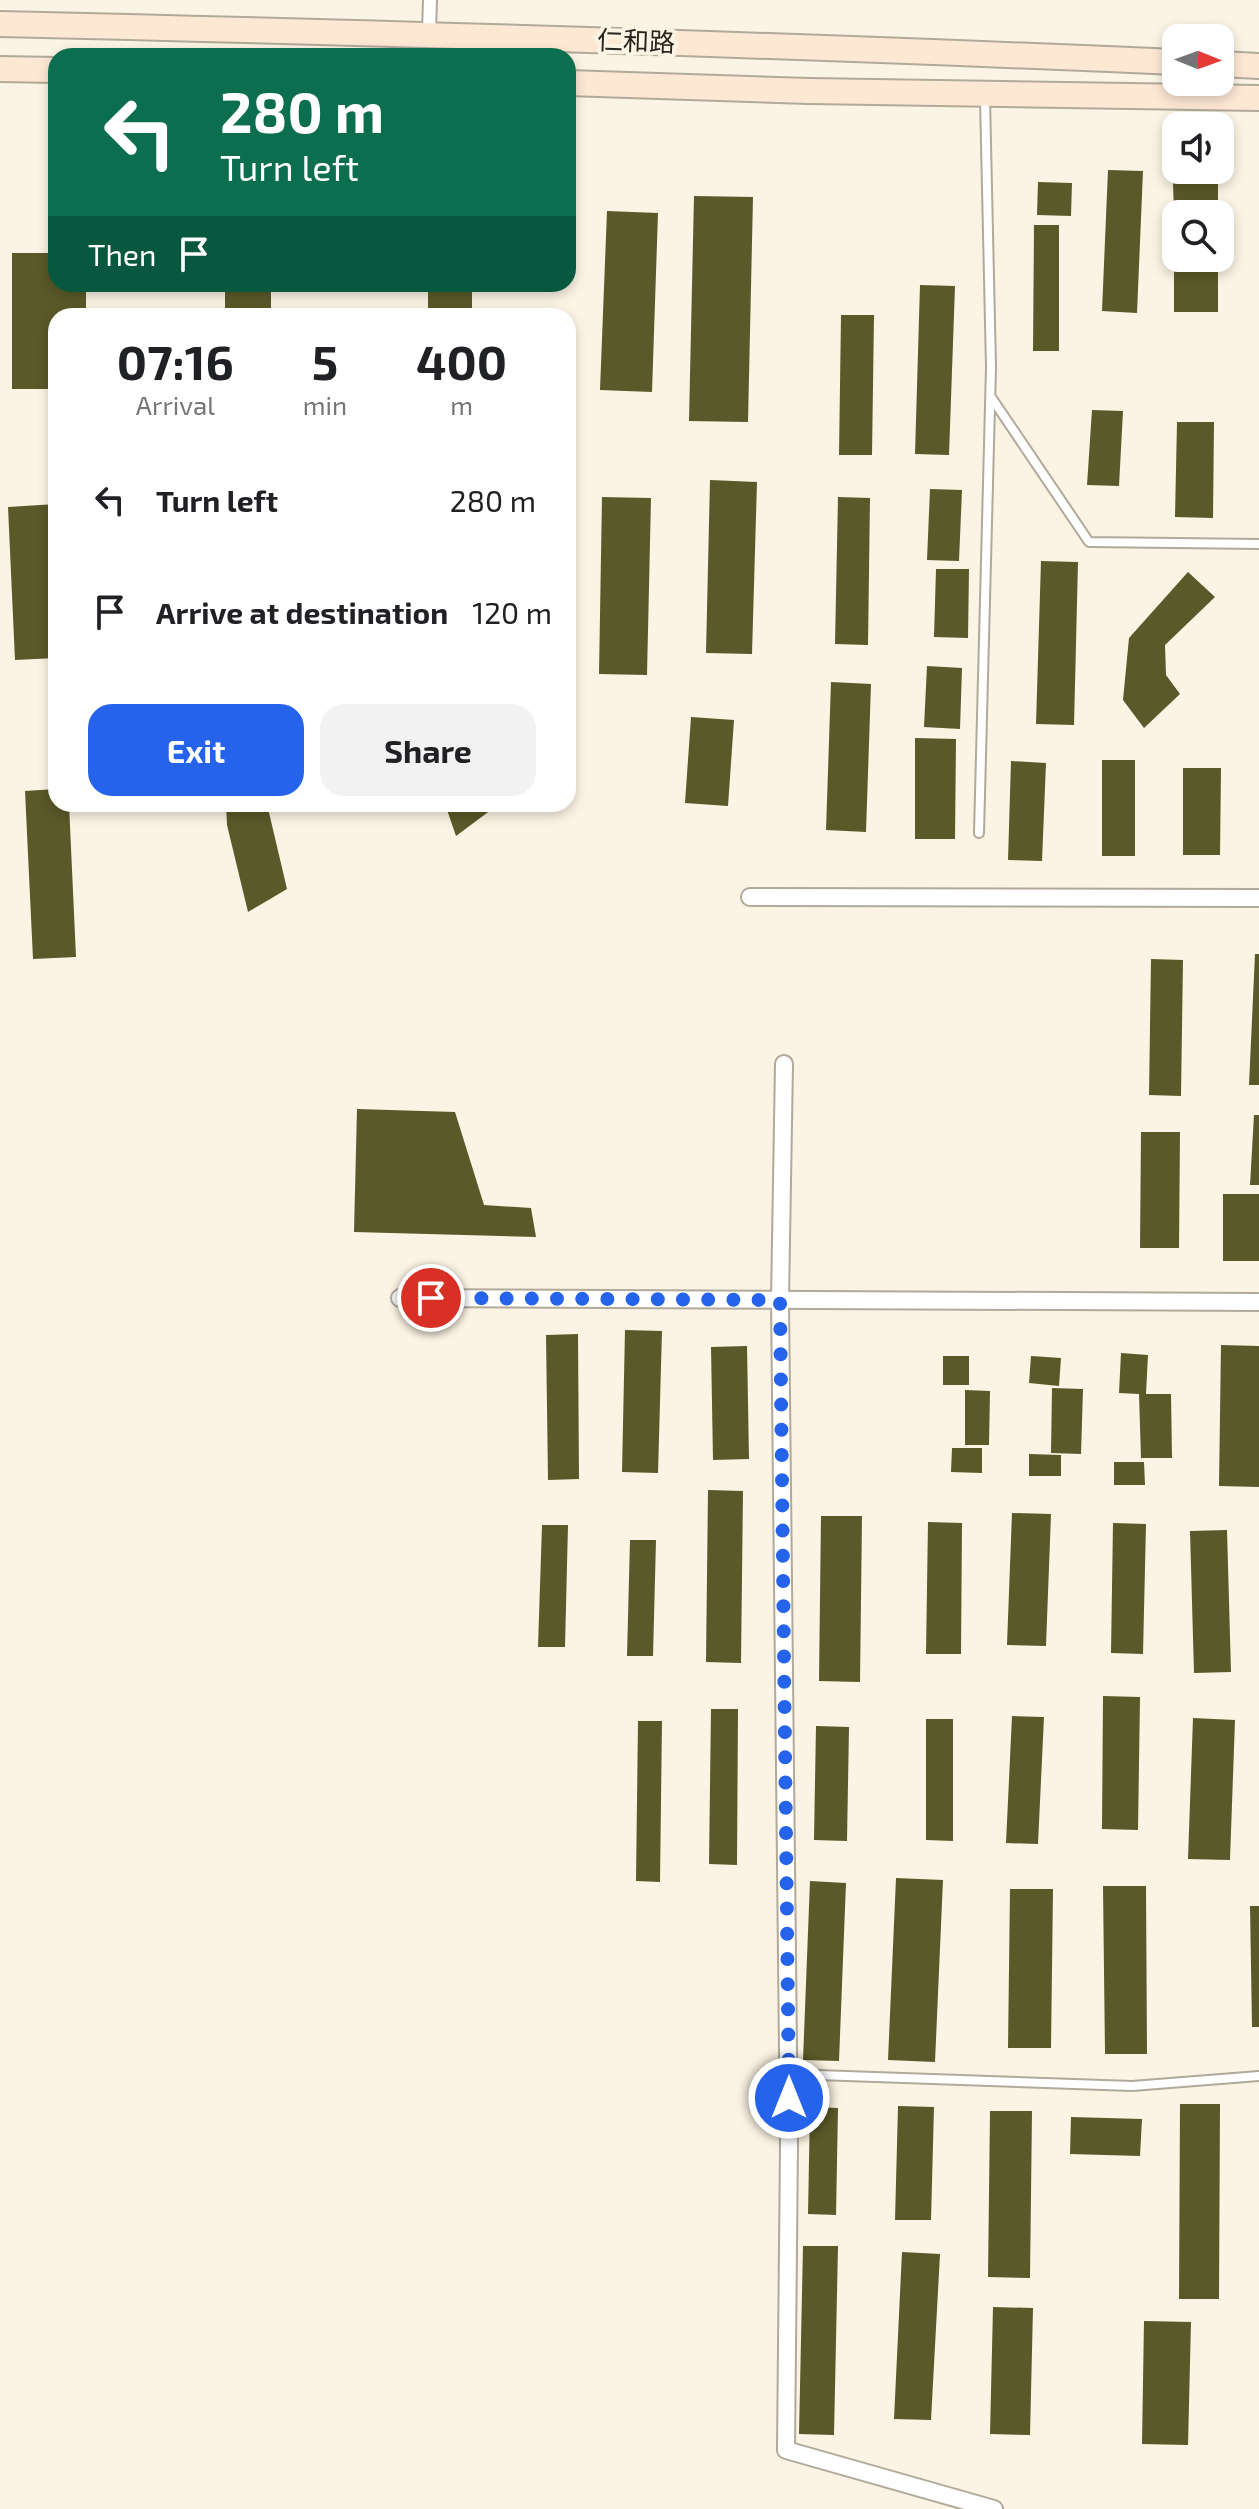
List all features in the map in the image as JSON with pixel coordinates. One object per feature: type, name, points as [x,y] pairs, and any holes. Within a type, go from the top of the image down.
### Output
[{"type":"main road","name":"仁和路","points":[[0,24],[429,33],[1162,61]]},
{"type":"main road","points":[[1234,65],[1259,66]]},
{"type":"main road","points":[[0,69],[48,70]]},
{"type":"main road","name":"仁和路","points":[[576,83],[1259,98]]},
{"type":"street","points":[[429,33],[430,0]]},
{"type":"street","points":[[750,897],[1259,898]]},
{"type":"street","points":[[784,1064],[780,1300],[789,2074],[786,2450],[994,2509]]},
{"type":"street","points":[[400,1298],[1259,1302]]},
{"type":"lane","points":[[979,833],[990,396],[985,94]]},
{"type":"lane","points":[[990,396],[1089,542],[1259,544]]},
{"type":"lane","points":[[789,2074],[1132,2086],[1259,2076]]},
{"type":"building","points":[[1108,170],[1143,171],[1137,313],[1102,311]]},
{"type":"building","points":[[1038,182],[1072,183],[1071,216],[1037,215]]},
{"type":"building","points":[[1173,184],[1218,184],[1218,200],[1174,200]]},
{"type":"building","points":[[694,196],[753,197],[748,422],[689,421]]},
{"type":"building","points":[[607,211],[658,213],[652,392],[600,390]]},
{"type":"building","points":[[1034,225],[1059,225],[1059,351],[1033,351]]},
{"type":"building","points":[[12,253],[48,253],[48,292],[86,292],[86,308],[48,308],[48,389],[12,389]]},
{"type":"building","points":[[1174,272],[1218,272],[1218,312],[1174,312]]},
{"type":"building","points":[[920,285],[955,286],[949,455],[915,454]]},
{"type":"building","points":[[225,292],[271,292],[271,308],[225,308]]},
{"type":"building","points":[[428,292],[472,292],[472,308],[428,308]]},
{"type":"building","points":[[841,315],[874,315],[872,455],[839,455]]},
{"type":"building","points":[[1092,410],[1123,411],[1119,486],[1087,485]]},
{"type":"building","points":[[1177,422],[1214,422],[1213,518],[1175,517]]},
{"type":"building","points":[[710,480],[757,482],[752,654],[706,653]]},
{"type":"building","points":[[930,489],[962,490],[959,561],[927,560]]},
{"type":"building","points":[[602,497],[651,498],[647,675],[599,674]]},
{"type":"building","points":[[838,497],[870,498],[868,645],[835,644]]},
{"type":"building","points":[[48,504],[48,658],[15,660],[8,507]]},
{"type":"building","points":[[1041,561],[1078,562],[1074,725],[1036,724]]},
{"type":"building","points":[[936,569],[969,569],[968,638],[934,637]]},
{"type":"building","points":[[1188,572],[1215,597],[1165,645],[1166,675],[1180,694],[1144,728],[1123,700],[1129,638]]},
{"type":"building","points":[[927,666],[962,668],[960,729],[924,727]]},
{"type":"building","points":[[831,682],[871,684],[866,832],[826,830]]},
{"type":"building","points":[[691,717],[734,720],[728,806],[685,803]]},
{"type":"building","points":[[915,738],[956,739],[955,839],[915,839]]},
{"type":"building","points":[[1102,760],[1135,760],[1135,856],[1102,856]]},
{"type":"building","points":[[1011,761],[1046,763],[1042,861],[1008,860]]},
{"type":"building","points":[[1183,768],[1221,768],[1220,855],[1183,855]]},
{"type":"building","points":[[48,790],[48,812],[69,812],[76,957],[33,959],[25,791]]},
{"type":"building","points":[[226,812],[269,812],[287,889],[248,912]]},
{"type":"building","points":[[448,812],[488,812],[456,836]]},
{"type":"building","points":[[1255,954],[1259,954],[1259,1085],[1249,1085]]},
{"type":"building","points":[[1151,959],[1183,960],[1181,1096],[1149,1095]]},
{"type":"building","points":[[357,1109],[455,1112],[484,1205],[531,1208],[536,1237],[354,1232]]},
{"type":"building","points":[[1254,1115],[1259,1115],[1259,1185],[1250,1185]]},
{"type":"building","points":[[1141,1132],[1180,1132],[1179,1248],[1140,1248]]},
{"type":"building","points":[[1223,1194],[1259,1194],[1259,1261],[1223,1261]]},
{"type":"building","points":[[625,1330],[662,1331],[658,1473],[622,1472]]},
{"type":"building","points":[[578,1334],[579,1479],[548,1480],[546,1335]]},
{"type":"building","points":[[1221,1345],[1259,1346],[1259,1487],[1219,1486]]},
{"type":"building","points":[[747,1346],[749,1459],[713,1460],[711,1347]]},
{"type":"building","points":[[1121,1353],[1148,1355],[1146,1394],[1171,1394],[1172,1458],[1141,1458],[1139,1394],[1119,1393]]},
{"type":"building","points":[[943,1356],[969,1356],[969,1385],[943,1385]]},
{"type":"building","points":[[1031,1356],[1061,1358],[1059,1386],[1029,1383]]},
{"type":"building","points":[[1052,1388],[1083,1389],[1081,1454],[1051,1453]]},
{"type":"building","points":[[965,1390],[990,1391],[989,1445],[965,1445]]},
{"type":"building","points":[[952,1448],[982,1448],[982,1473],[951,1472]]},
{"type":"building","points":[[1029,1454],[1061,1455],[1061,1476],[1029,1476]]},
{"type":"building","points":[[1114,1462],[1144,1462],[1145,1485],[1114,1485]]},
{"type":"building","points":[[708,1490],[743,1491],[741,1663],[706,1662]]},
{"type":"building","points":[[1012,1513],[1051,1514],[1046,1646],[1007,1645]]},
{"type":"building","points":[[821,1516],[862,1516],[860,1682],[819,1681]]},
{"type":"building","points":[[928,1522],[962,1523],[961,1654],[926,1654]]},
{"type":"building","points":[[1113,1523],[1146,1524],[1143,1654],[1111,1653]]},
{"type":"building","points":[[542,1525],[568,1525],[565,1647],[538,1647]]},
{"type":"building","points":[[1227,1530],[1231,1672],[1194,1673],[1190,1531]]},
{"type":"building","points":[[630,1540],[656,1540],[653,1656],[627,1656]]},
{"type":"building","points":[[1103,1696],[1140,1697],[1138,1830],[1102,1829]]},
{"type":"building","points":[[711,1709],[738,1709],[737,1865],[709,1864]]},
{"type":"building","points":[[1012,1716],[1044,1717],[1038,1844],[1006,1843]]},
{"type":"building","points":[[1193,1718],[1235,1720],[1230,1860],[1188,1859]]},
{"type":"building","points":[[926,1719],[953,1719],[953,1841],[926,1840]]},
{"type":"building","points":[[638,1721],[662,1721],[660,1882],[636,1881]]},
{"type":"building","points":[[816,1726],[849,1727],[847,1841],[814,1840]]},
{"type":"building","points":[[896,1878],[943,1880],[935,2062],[888,2060]]},
{"type":"building","points":[[810,1881],[846,1883],[839,2061],[803,2060]]},
{"type":"building","points":[[1103,1886],[1146,1886],[1147,2054],[1105,2054]]},
{"type":"building","points":[[1010,1889],[1053,1889],[1051,2048],[1008,2048]]},
{"type":"building","points":[[1250,1906],[1259,1906],[1259,2027],[1252,2027]]},
{"type":"building","points":[[1180,2104],[1220,2104],[1219,2299],[1179,2299]]},
{"type":"building","points":[[898,2106],[934,2107],[931,2220],[895,2220]]},
{"type":"building","points":[[810,2107],[838,2108],[836,2215],[808,2214]]},
{"type":"building","points":[[990,2111],[1032,2111],[1030,2278],[988,2277]]},
{"type":"building","points":[[1071,2117],[1142,2119],[1140,2156],[1070,2154]]},
{"type":"building","points":[[803,2246],[838,2246],[834,2435],[799,2434]]},
{"type":"building","points":[[902,2252],[940,2254],[931,2420],[894,2419]]},
{"type":"building","points":[[993,2307],[1033,2308],[1030,2435],[990,2434]]},
{"type":"building","points":[[1144,2321],[1191,2322],[1188,2445],[1142,2444]]},
{"type":"route","points":[[431,1298],[780,1300],[789,2098]]}]
